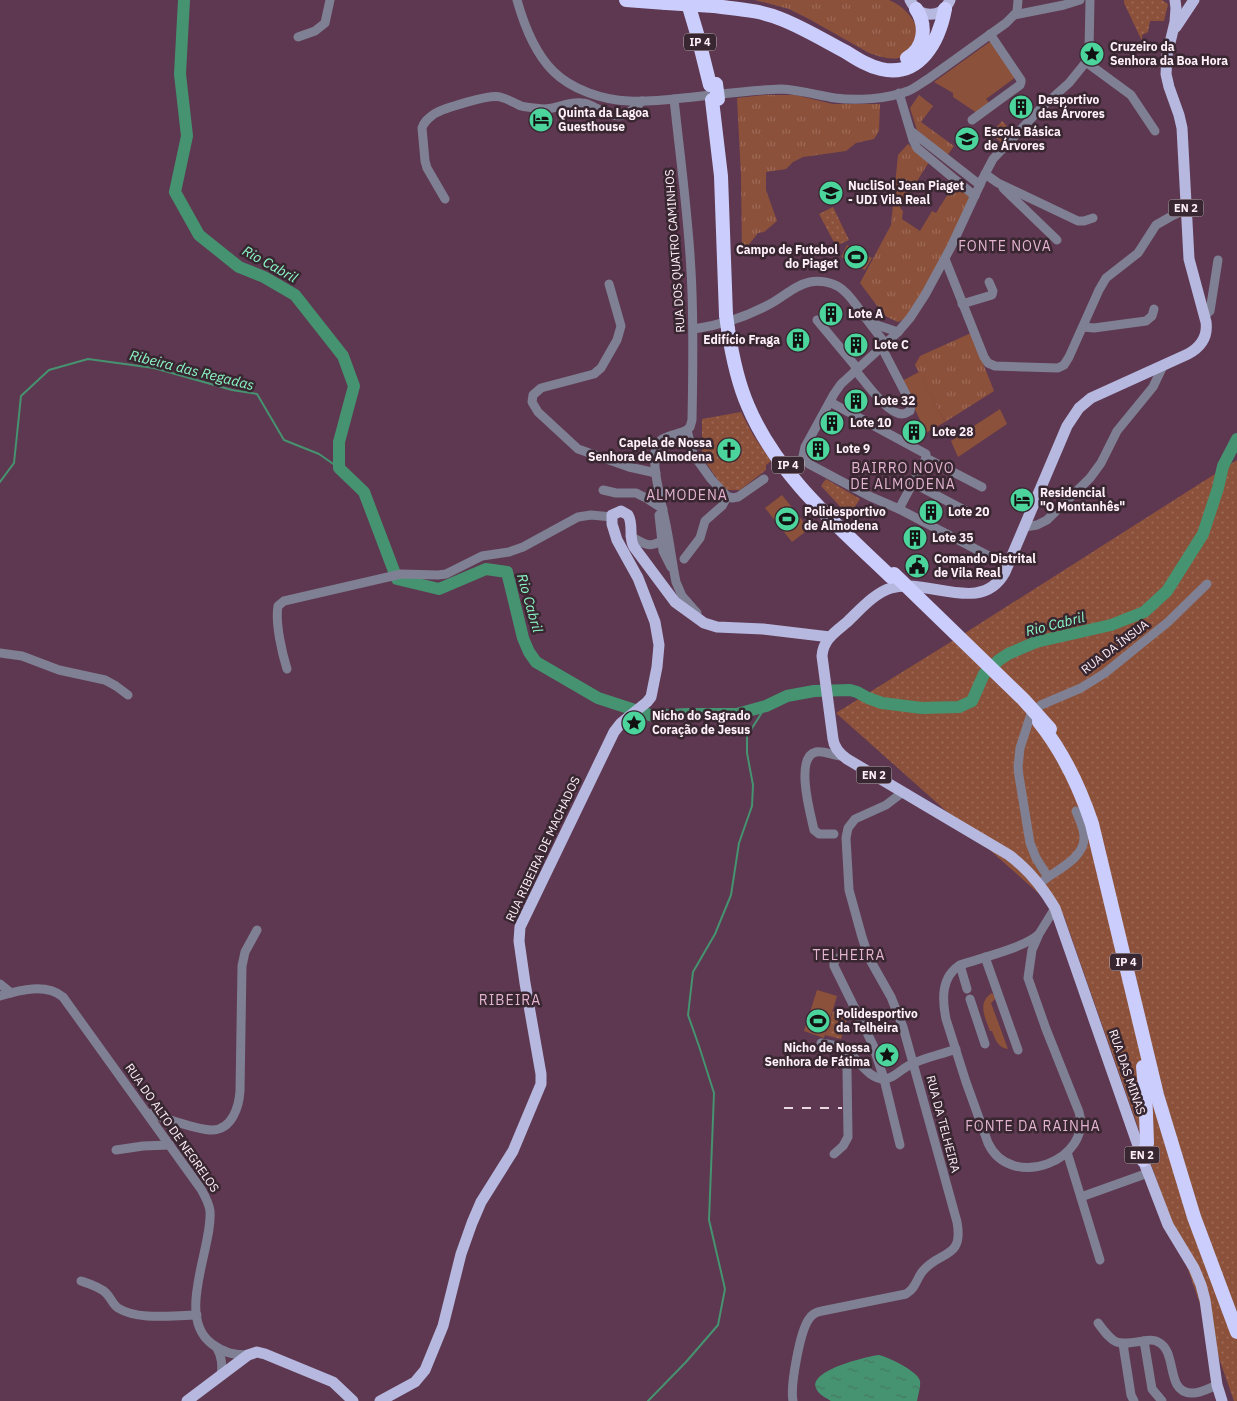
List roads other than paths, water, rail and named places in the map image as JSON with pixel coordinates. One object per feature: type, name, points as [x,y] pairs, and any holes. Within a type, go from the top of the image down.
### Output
[{"type":"highway","points":[[626,0],[757,6],[785,14],[866,56],[888,62],[909,57],[919,48],[922,42],[923,28],[920,14],[911,4]]},
{"type":"highway","name":"IP 4","points":[[686,0],[713,84]]},
{"type":"highway","name":"IP 4","points":[[694,0],[710,59],[721,176],[730,321],[746,384],[773,443],[795,474],[1015,696],[1036,720],[1048,730],[1072,774],[1092,824],[1157,1095],[1172,1147],[1194,1217],[1237,1332]]},
{"type":"highway","points":[[719,3],[775,16],[801,28],[864,63],[893,70],[907,68],[925,55],[938,34],[950,4]]},
{"type":"highway","name":"IP 4","points":[[893,575],[1015,691],[1048,730],[1077,771],[1095,816],[1175,1137],[1196,1204],[1237,1316]]},
{"type":"highway","points":[[1124,955],[1144,1078],[1146,1167]]},
{"type":"main road","name":"EN 2","points":[[1175,1],[1186,8],[1195,2]]},
{"type":"main road","name":"EN 2","points":[[903,792],[844,756],[835,746],[822,659],[823,647],[830,637],[875,597],[888,589],[897,586],[909,586],[961,593],[978,593],[998,584],[1008,566],[1067,426],[1079,408],[1091,398],[1192,352],[1201,345],[1207,333],[1207,326],[1189,259],[1181,123],[1168,83],[1166,70],[1168,49],[1176,15],[1175,1]]},
{"type":"main road","name":"EN 2","points":[[1174,28],[1195,2]]},
{"type":"main road","points":[[911,4],[924,14],[937,14],[950,4]]},
{"type":"main road","points":[[612,517],[620,511],[628,515],[631,521],[630,536],[634,547],[675,602],[698,619],[711,625],[830,637]]},
{"type":"main road","name":"RUA RIBEIRA DE MACHADOS","points":[[380,1401],[415,1382],[426,1370],[443,1326],[461,1254],[472,1223],[482,1202],[513,1151],[540,1086],[541,1074],[518,942],[519,931],[614,732],[619,725],[645,704],[652,695],[657,667],[658,630],[638,578],[617,540],[612,517]]},
{"type":"main road","name":"RUA DAS MINAS","points":[[903,792],[1004,851],[1020,864],[1039,884],[1055,908],[1146,1167],[1171,1232],[1194,1268],[1201,1284],[1217,1385],[1222,1401]]},
{"type":"main road","points":[[187,1401],[248,1355],[255,1352],[263,1353],[333,1382],[353,1401]]},
{"type":"street","points":[[298,37],[315,31],[325,23],[330,0]]},
{"type":"street","points":[[516,0],[535,46],[548,66],[560,77],[580,89],[620,101],[674,99],[781,89],[799,90],[836,98],[874,97],[900,93],[920,84],[990,34],[1014,15],[1018,10],[1018,0]]},
{"type":"street","points":[[1014,15],[1064,6],[1080,0]]},
{"type":"street","points":[[1008,566],[814,467],[803,456],[805,447],[841,384],[899,330],[919,304],[960,229],[984,174],[999,152],[1042,107],[1069,84],[1086,62],[1089,51],[1090,0]]},
{"type":"street","points":[[972,120],[1022,82],[990,34]]},
{"type":"street","points":[[1086,62],[1131,95],[1155,131]]},
{"type":"street","points":[[900,93],[913,142],[917,148],[975,196]]},
{"type":"street","points":[[445,199],[431,176],[425,161],[422,128],[424,123],[444,109],[492,97],[500,97],[522,106],[544,109],[582,103],[611,115],[623,116],[642,101]]},
{"type":"street","name":"RUA DOS QUATRO CAMINHOS","points":[[674,99],[687,222],[694,329],[692,420],[687,430]]},
{"type":"street","points":[[911,131],[980,185]]},
{"type":"street","points":[[984,174],[1078,221],[1093,218]]},
{"type":"street","points":[[998,182],[1057,240]]},
{"type":"street","points":[[945,259],[988,363],[995,366],[1054,368],[1064,365],[1069,358],[1106,278],[1138,253],[1156,225],[1186,209]]},
{"type":"street","points":[[1204,316],[1210,311],[1218,260]]},
{"type":"street","points":[[694,329],[721,324],[742,317],[768,305],[803,284],[815,281],[829,282],[841,288],[871,323],[910,404],[910,411],[901,414],[890,409],[816,320]]},
{"type":"street","points":[[962,304],[991,295],[993,292],[989,282]]},
{"type":"street","points":[[609,284],[621,326],[617,340],[601,368],[594,374],[540,388],[535,392],[532,402],[538,412],[578,449],[629,467],[656,473]]},
{"type":"street","points":[[1083,326],[1094,328],[1146,321],[1152,316],[1154,309]]},
{"type":"street","points":[[871,323],[899,330]]},
{"type":"street","points":[[1025,527],[1037,525],[1049,519],[1085,484],[1101,463],[1117,431],[1153,387],[1163,366]]},
{"type":"street","points":[[830,402],[919,449],[925,453],[926,458],[982,488]]},
{"type":"street","points":[[711,625],[684,600],[677,586],[656,473],[655,455],[657,444],[663,439],[687,430],[693,454],[714,483],[728,497],[740,497],[764,479]]},
{"type":"street","points":[[899,509],[926,458]]},
{"type":"street","points":[[913,483],[966,511]]},
{"type":"street","points":[[603,490],[616,493],[636,493],[661,507]]},
{"type":"street","points":[[684,558],[700,538],[705,521],[722,506],[728,497]]},
{"type":"street","points":[[661,507],[664,553],[675,574]]},
{"type":"street","points":[[288,669],[283,654],[277,610],[280,604],[285,601],[395,576],[446,574],[482,556],[509,552],[523,547],[578,517],[589,515],[612,517]]},
{"type":"street","points":[[630,536],[648,545],[654,545],[662,540]]},
{"type":"street","name":"RUA DA ÍNSUA","points":[[1048,877],[1036,858],[1030,843],[1018,776],[1020,748],[1031,714],[1041,705],[1080,688],[1105,673],[1168,622],[1207,584]]},
{"type":"street","points":[[0,653],[25,657],[59,670],[105,680],[128,695]]},
{"type":"street","points":[[834,834],[816,833],[814,830],[807,795],[805,769],[808,760],[814,753],[822,752],[844,756]]},
{"type":"street","name":"RUA DA TELHEIRA","points":[[793,1401],[792,1390],[800,1343],[806,1323],[813,1314],[906,1294],[915,1287],[923,1271],[952,1250],[958,1240],[957,1222],[914,1063],[892,1000],[869,958],[849,890],[847,831],[853,821],[889,803],[903,792]]},
{"type":"street","points":[[1039,884],[1073,859],[1083,844],[1084,832],[1076,810]]},
{"type":"street","points":[[1039,934],[1030,942],[960,965],[952,970],[948,976],[944,996],[945,1014],[956,1050],[991,1149],[1008,1164],[1017,1167],[1034,1168],[1054,1161],[1067,1152],[1079,1135],[1081,1120],[1028,978],[1031,954],[1039,934],[1055,908]]},
{"type":"street","points":[[147,1113],[195,1127],[213,1130],[228,1123],[234,1114],[238,1105],[240,1091],[242,966],[245,952],[257,930]]},
{"type":"street","points":[[849,954],[836,959],[835,967],[872,1041],[884,1079],[900,1145]]},
{"type":"street","points":[[985,957],[1018,1050]]},
{"type":"street","points":[[960,965],[967,989]]},
{"type":"street","points":[[0,984],[11,993]]},
{"type":"street","name":"RUA DO ALTO DE NEGRELOS","points":[[0,996],[30,990],[47,989],[63,997],[170,1144],[201,1190],[210,1208],[208,1230],[198,1282],[197,1315],[200,1331],[216,1347]]},
{"type":"street","points":[[970,999],[985,1044]]},
{"type":"street","points":[[821,1043],[834,1045],[845,1050],[868,1072],[884,1079],[892,1077],[914,1063],[956,1050]]},
{"type":"street","points":[[834,1154],[845,1143],[848,1136],[845,1050]]},
{"type":"street","points":[[116,1150],[170,1144]]},
{"type":"street","points":[[1067,1152],[1100,1260]]},
{"type":"street","points":[[1081,1197],[1146,1167]]},
{"type":"street","points":[[82,1281],[101,1289],[108,1295],[115,1306],[131,1314],[152,1316],[197,1315]]},
{"type":"street","points":[[1098,1323],[1112,1341],[1123,1344],[1154,1340],[1164,1345],[1169,1355],[1174,1379],[1181,1389],[1186,1392],[1197,1393],[1217,1385]]},
{"type":"street","points":[[1144,1341],[1151,1386],[1162,1401]]},
{"type":"street","points":[[1123,1344],[1131,1395],[1134,1401]]},
{"type":"street","points":[[216,1347],[229,1354],[248,1355]]},
{"type":"street","points":[[216,1347],[222,1360],[221,1376]]},
{"type":"water","points":[[878,1355],[902,1365],[918,1377],[920,1386],[917,1401],[831,1401],[822,1396],[817,1390],[816,1381],[829,1370],[862,1358]]},
{"type":"waterway","name":"Rio Cabril","points":[[184,0],[180,74],[187,136],[175,192],[199,235],[239,267],[264,277],[295,295],[343,356],[354,386],[339,442],[339,468],[364,492],[397,579],[439,589],[486,569],[507,572],[523,638],[536,662],[598,698],[653,716],[737,714],[766,706],[787,696],[814,691],[850,690],[882,703],[922,708],[959,707],[972,701],[984,674],[1008,654],[1036,642],[1111,625],[1144,612],[1167,591],[1203,534],[1223,466],[1237,439]]},
{"type":"waterway","name":"Ribeira das Regadas","points":[[0,482],[14,463],[21,396],[49,370],[88,359],[154,368],[232,390],[257,394],[284,440],[319,454],[339,468]]},
{"type":"waterway","points":[[648,1401],[686,1362],[718,1325],[725,1289],[709,1220],[714,1093],[688,1015],[693,972],[715,934],[731,895],[739,843],[752,806],[753,785],[747,753],[747,736],[766,706]]},
{"type":"railway","points":[[784,1108],[842,1108]]},
{"type":"place","name":"Cruzeiro da Senhora da Boa Hora","points":[[1092,54]]},
{"type":"place","name":"Desportivo das Árvores","points":[[1021,107]]},
{"type":"place","name":"Quinta da Lagoa Guesthouse","points":[[541,120]]},
{"type":"place","name":"Escola Básica de Árvores","points":[[967,139]]},
{"type":"place","name":"NucliSol Jean Piaget - UDI Vila Real","points":[[831,193]]},
{"type":"place","name":"Campo de Futebol do Piaget","points":[[856,257]]},
{"type":"place","name":"Lote A","points":[[831,314]]},
{"type":"place","name":"Edifício Fraga","points":[[798,340]]},
{"type":"place","name":"Lote C","points":[[856,345]]},
{"type":"place","name":"Lote 32","points":[[856,401]]},
{"type":"place","name":"Lote 10","points":[[832,423]]},
{"type":"place","name":"Lote 28","points":[[914,432]]},
{"type":"place","name":"Lote 9","points":[[818,449]]},
{"type":"place","name":"Capela de Nossa Senhora de Almodena","points":[[729,450]]},
{"type":"place","name":"Residencial \"O Montanhês\"","points":[[1022,500]]},
{"type":"place","name":"Lote 20","points":[[931,512]]},
{"type":"place","name":"Polidesportivo de Almodena","points":[[787,519]]},
{"type":"place","name":"Lote 35","points":[[915,538]]},
{"type":"place","name":"Comando Distrital de Vila Real","points":[[917,566]]},
{"type":"place","name":"Nicho do Sagrado Coração de Jesus","points":[[634,723]]},
{"type":"place","name":"Polidesportivo da Telheira","points":[[818,1021]]},
{"type":"place","name":"Nicho de Nossa Senhora de Fátima","points":[[887,1055]]},
{"type":"district","name":"FONTE NOVA","points":[[1005,246]]},
{"type":"district","name":"BAIRRO NOVO DE ALMODENA","points":[[903,476]]},
{"type":"district","name":"ALMODENA","points":[[687,495]]},
{"type":"district","name":"TELHEIRA","points":[[849,955]]},
{"type":"district","name":"RIBEIRA","points":[[510,1000]]},
{"type":"district","name":"FONTE DA RAINHA","points":[[1033,1126]]}]
